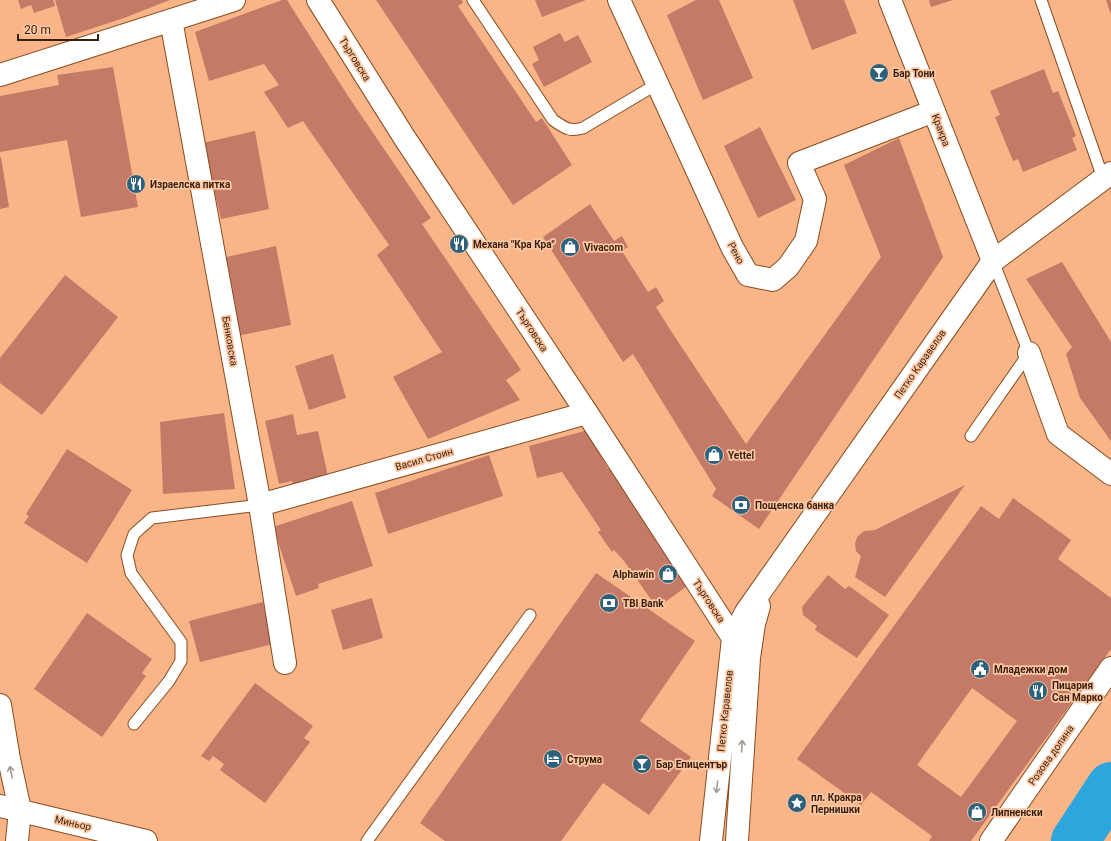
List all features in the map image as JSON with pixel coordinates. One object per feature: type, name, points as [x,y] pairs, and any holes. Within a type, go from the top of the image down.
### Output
[{"type":"street","points":[[0,75],[234,0]]},
{"type":"street","name":"Търговска","points":[[318,0],[404,137],[587,413],[733,638],[749,658]]},
{"type":"street","name":"Рено","points":[[619,0],[732,247],[748,275],[773,280],[788,267],[806,241],[814,199],[799,163],[934,111]]},
{"type":"street","name":"Кракра","points":[[890,0],[993,260]]},
{"type":"street","name":"Бенковска","points":[[171,20],[260,505],[285,663]]},
{"type":"street","name":"Петко Каравелов","points":[[711,841],[733,638],[746,612],[993,260],[1108,177]]},
{"type":"street","points":[[1029,353],[1058,434],[1111,474]]},
{"type":"street","name":"Васил Стоин","points":[[260,505],[587,413]]},
{"type":"street","name":"Петко Каравелов","points":[[737,841],[742,745],[749,658],[754,624],[763,589]]},
{"type":"street","name":"Розова долина","points":[[991,841],[1111,668]]},
{"type":"street","points":[[0,705],[8,759],[10,808],[17,841]]},
{"type":"street","name":"Миньор","points":[[10,808],[146,841]]},
{"type":"lane","points":[[473,0],[553,120],[565,128],[574,130],[584,128],[657,84]]},
{"type":"lane","points":[[1040,0],[1108,177]]},
{"type":"lane","points":[[971,436],[1029,353],[993,260]]},
{"type":"lane","points":[[134,724],[169,681],[181,661],[181,642],[131,573],[127,555],[134,534],[152,518],[260,505]]},
{"type":"lane","points":[[367,841],[530,615]]},
{"type":"building","points":[[18,0],[53,0],[55,6],[34,13],[31,5],[21,9]]},
{"type":"building","points":[[55,0],[170,0],[124,18],[66,37]]},
{"type":"building","points":[[282,0],[287,0],[348,96],[431,218],[422,224],[521,370],[506,380],[520,400],[428,439],[393,377],[442,352],[377,255],[389,245],[303,121],[288,128],[264,92],[279,85],[264,64],[209,81],[195,32]]},
{"type":"building","points":[[376,0],[462,0],[463,3],[458,6],[536,122],[542,118],[572,165],[513,205]]},
{"type":"building","points":[[535,0],[586,0],[542,17]]},
{"type":"building","points":[[696,0],[719,0],[753,78],[703,100],[667,15]]},
{"type":"building","points":[[793,0],[844,0],[857,33],[812,50]]},
{"type":"building","points":[[929,0],[953,0],[931,7]]},
{"type":"building","points":[[1106,0],[1111,0],[1111,15]]},
{"type":"building","points":[[560,33],[565,42],[578,35],[592,62],[544,87],[532,64],[539,60],[533,47]]},
{"type":"building","points":[[113,67],[138,207],[81,217],[67,140],[0,152],[0,96],[59,85],[57,75]]},
{"type":"building","points":[[1044,69],[1053,93],[1058,91],[1076,136],[1072,138],[1077,150],[1023,172],[1018,159],[1013,161],[995,117],[1000,115],[990,91]]},
{"type":"building","points":[[760,127],[796,200],[758,218],[724,146]]},
{"type":"building","points":[[255,131],[269,209],[221,219],[203,143]]},
{"type":"building","points":[[899,138],[943,257],[759,529],[712,496],[716,489],[633,354],[623,362],[543,237],[590,204],[614,241],[622,236],[628,247],[622,251],[648,292],[656,287],[664,301],[656,307],[746,444],[881,257],[844,165]]},
{"type":"building","points":[[0,157],[9,207],[0,209]]},
{"type":"building","points":[[276,246],[291,325],[237,336],[222,258]]},
{"type":"building","points":[[1062,262],[1111,342],[1111,441],[1080,398],[1066,354],[1072,347],[1026,279]]},
{"type":"building","points":[[65,275],[118,317],[42,415],[0,383],[0,358]]},
{"type":"building","points":[[333,354],[346,398],[309,410],[295,366]]},
{"type":"building","points":[[224,413],[235,489],[163,494],[160,422]]},
{"type":"building","points":[[293,414],[297,435],[318,431],[328,476],[293,484],[292,481],[279,484],[265,421]]},
{"type":"building","points":[[588,430],[608,469],[614,465],[691,583],[657,608],[624,561],[614,550],[612,552],[598,532],[601,530],[562,472],[537,478],[529,446]]},
{"type":"building","points":[[67,449],[132,490],[87,563],[24,523],[29,516],[26,514]]},
{"type":"building","points":[[489,455],[503,496],[388,534],[375,493]]},
{"type":"building","points":[[965,485],[885,597],[855,577],[861,556],[856,551],[855,544],[857,537],[864,531],[875,530]]},
{"type":"building","name":"Младежки дом","points":[[1013,498],[1071,540],[1058,559],[1111,598],[1111,649],[971,841],[929,841],[932,836],[871,792],[861,805],[797,759],[981,506],[999,519]],"holes":[[[972,688],[1017,721],[961,797],[917,765]]]},
{"type":"building","points":[[352,501],[373,566],[318,584],[319,588],[296,596],[273,527]]},
{"type":"building","points":[[596,573],[695,641],[640,721],[691,757],[649,815],[603,783],[561,841],[445,841],[420,823]]},
{"type":"building","points":[[828,575],[845,589],[849,586],[889,615],[857,658],[815,630],[817,626],[803,615],[802,607]]},
{"type":"building","points":[[372,598],[383,638],[343,650],[331,610]]},
{"type":"building","points":[[263,602],[273,644],[200,662],[189,621]]},
{"type":"building","points":[[87,613],[152,659],[142,673],[146,676],[102,737],[34,689]]},
{"type":"building","points":[[255,683],[313,726],[304,738],[310,742],[265,803],[220,770],[224,764],[213,756],[209,761],[201,756]]},
{"type":"waterway","name":"Струма","points":[[1075,841],[1111,786]]},
{"type":"place","name":"Бар Тони","points":[[879,73]]},
{"type":"place","name":"Израелска питка","points":[[136,184]]},
{"type":"place","name":"Механа \"Кра Кра\"","points":[[459,244]]},
{"type":"place","name":"Vivacom","points":[[570,247]]},
{"type":"place","name":"Yettel","points":[[714,455]]},
{"type":"place","name":"Пощенска банка","points":[[741,505]]},
{"type":"place","name":"Alphawin","points":[[668,574]]},
{"type":"place","name":"TBI Bank","points":[[609,603]]},
{"type":"place","name":"Младежки дом","points":[[980,669]]},
{"type":"place","name":"Пицария Сан Марко","points":[[1038,691]]},
{"type":"place","name":"Струма","points":[[553,759]]},
{"type":"place","name":"Бар Епицентър","points":[[642,764]]},
{"type":"place","name":"пл. Кракра Пернишки","points":[[797,803]]},
{"type":"place","name":"Липненски","points":[[977,812]]}]
